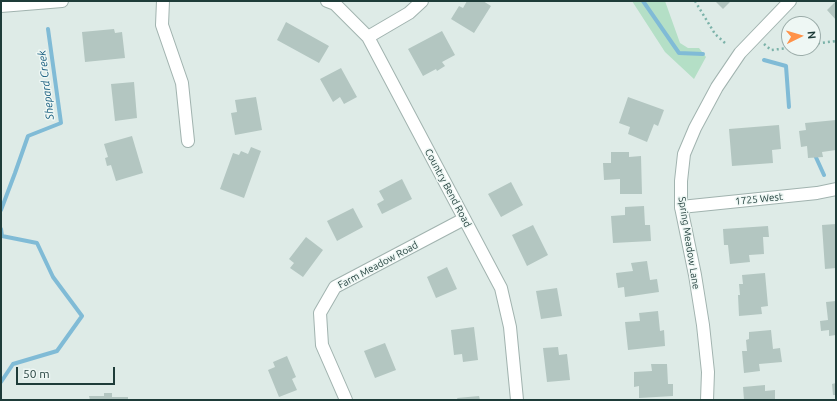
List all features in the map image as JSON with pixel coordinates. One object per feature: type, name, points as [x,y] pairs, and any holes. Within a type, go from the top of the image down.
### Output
[{"type":"street","points":[[1,6],[62,1]]},
{"type":"street","points":[[163,1],[162,25],[182,83],[188,141]]},
{"type":"street","name":"Country Bend Road","points":[[327,1],[335,4],[368,37],[501,288],[510,327],[517,400]]},
{"type":"street","points":[[368,37],[409,13],[422,1]]},
{"type":"street","name":"Spring Meadow Lane","points":[[707,400],[708,372],[703,326],[695,275],[681,207],[681,181],[684,154],[695,128],[717,87],[740,53],[790,1]]},
{"type":"street","name":"1725 West","points":[[681,207],[817,193],[836,189]]},
{"type":"street","name":"Farm Meadow Road","points":[[346,400],[322,344],[320,313],[335,287],[464,220]]},
{"type":"path","points":[[695,1],[714,34],[725,43]]},
{"type":"path","points":[[821,43],[836,41]]},
{"type":"path","points":[[765,45],[771,50],[781,49]]},
{"type":"green space","points":[[632,1],[665,1],[680,43],[688,48],[699,48],[706,57],[694,79],[665,52]]},
{"type":"building","points":[[467,1],[483,1],[491,6],[474,33],[451,19],[459,6],[463,8]]},
{"type":"building","points":[[715,1],[731,1],[723,9]]},
{"type":"building","points":[[836,1],[836,20],[827,10]]},
{"type":"building","points":[[286,22],[329,46],[319,63],[277,40]]},
{"type":"building","points":[[114,29],[115,33],[122,32],[125,58],[85,62],[82,32]]},
{"type":"building","points":[[442,31],[455,55],[442,62],[445,66],[437,71],[436,69],[423,76],[408,49]]},
{"type":"building","points":[[341,68],[357,97],[344,104],[340,97],[333,102],[320,79]]},
{"type":"building","points":[[134,82],[137,118],[115,121],[111,84]]},
{"type":"building","points":[[256,97],[262,130],[235,135],[231,113],[237,112],[235,100]]},
{"type":"building","points":[[628,97],[664,110],[658,126],[654,124],[647,142],[628,134],[630,127],[619,123]]},
{"type":"building","points":[[836,120],[836,150],[822,152],[823,157],[808,158],[807,146],[801,147],[799,131],[806,130],[805,123]]},
{"type":"building","points":[[779,125],[781,149],[772,150],[773,163],[732,166],[729,129]]},
{"type":"building","points":[[132,136],[143,173],[116,181],[111,165],[107,166],[105,158],[108,157],[104,144]]},
{"type":"building","points":[[251,147],[261,151],[244,198],[220,189],[233,153],[239,155],[241,151],[248,154]]},
{"type":"building","points":[[611,152],[629,152],[629,157],[641,156],[642,194],[620,194],[620,179],[604,180],[603,163],[611,163]]},
{"type":"building","points":[[402,179],[412,199],[382,214],[377,204],[384,200],[379,191]]},
{"type":"building","points":[[511,182],[523,205],[501,217],[488,194]]},
{"type":"building","points":[[644,206],[645,225],[650,225],[651,241],[613,243],[611,216],[625,215],[625,207]]},
{"type":"building","points":[[353,208],[363,227],[337,241],[327,221]]},
{"type":"building","points":[[836,224],[836,268],[825,269],[822,225]]},
{"type":"building","points":[[533,225],[548,255],[527,266],[512,235]]},
{"type":"building","points":[[768,226],[769,237],[763,237],[764,254],[749,255],[750,262],[730,264],[728,245],[724,245],[723,229]]},
{"type":"building","points":[[306,237],[323,250],[303,277],[290,268],[294,263],[289,259]]},
{"type":"building","points":[[647,261],[650,280],[657,279],[659,292],[625,297],[624,287],[618,288],[616,273],[633,271],[631,263]]},
{"type":"building","points":[[447,267],[457,289],[436,298],[427,277]]},
{"type":"building","points":[[765,273],[768,306],[761,307],[762,314],[739,316],[738,295],[740,295],[739,284],[743,284],[742,275]]},
{"type":"building","points":[[557,288],[562,316],[541,319],[536,291]]},
{"type":"building","points":[[836,301],[836,335],[829,336],[829,330],[821,331],[820,321],[828,320],[826,302]]},
{"type":"building","points":[[658,311],[660,331],[664,330],[665,346],[628,350],[625,322],[640,321],[639,313]]},
{"type":"building","points":[[474,327],[478,360],[463,362],[462,354],[454,355],[451,330]]},
{"type":"building","points":[[771,330],[773,349],[780,348],[782,362],[759,364],[760,371],[744,373],[742,351],[747,351],[746,340],[749,339],[749,332]]},
{"type":"building","points":[[385,343],[396,370],[375,378],[364,351]]},
{"type":"building","points":[[558,347],[559,355],[567,354],[570,380],[547,382],[543,348]]},
{"type":"building","points":[[287,356],[296,377],[292,379],[297,390],[279,397],[268,370],[275,367],[273,362]]},
{"type":"building","points":[[651,364],[667,364],[668,384],[673,384],[673,396],[639,398],[639,386],[634,387],[634,372],[652,371]]},
{"type":"building","points":[[836,383],[836,395],[833,395],[832,384]]},
{"type":"building","points":[[765,385],[765,391],[775,390],[775,400],[744,400],[743,387]]},
{"type":"building","points":[[104,393],[112,393],[112,397],[128,397],[128,400],[90,400],[89,396],[104,396]]},
{"type":"building","points":[[479,396],[480,400],[458,400],[457,398]]},
{"type":"waterway","points":[[643,1],[679,53],[703,54]]},
{"type":"waterway","name":"Shepard Creek","points":[[1,210],[28,136],[61,123],[48,29]]},
{"type":"waterway","points":[[764,60],[786,66],[789,107]]},
{"type":"waterway","points":[[814,153],[824,175]]},
{"type":"waterway","name":"Shepard Creek","points":[[1,229],[2,236],[37,243],[53,277],[82,316],[57,351],[13,364],[1,382]]}]
